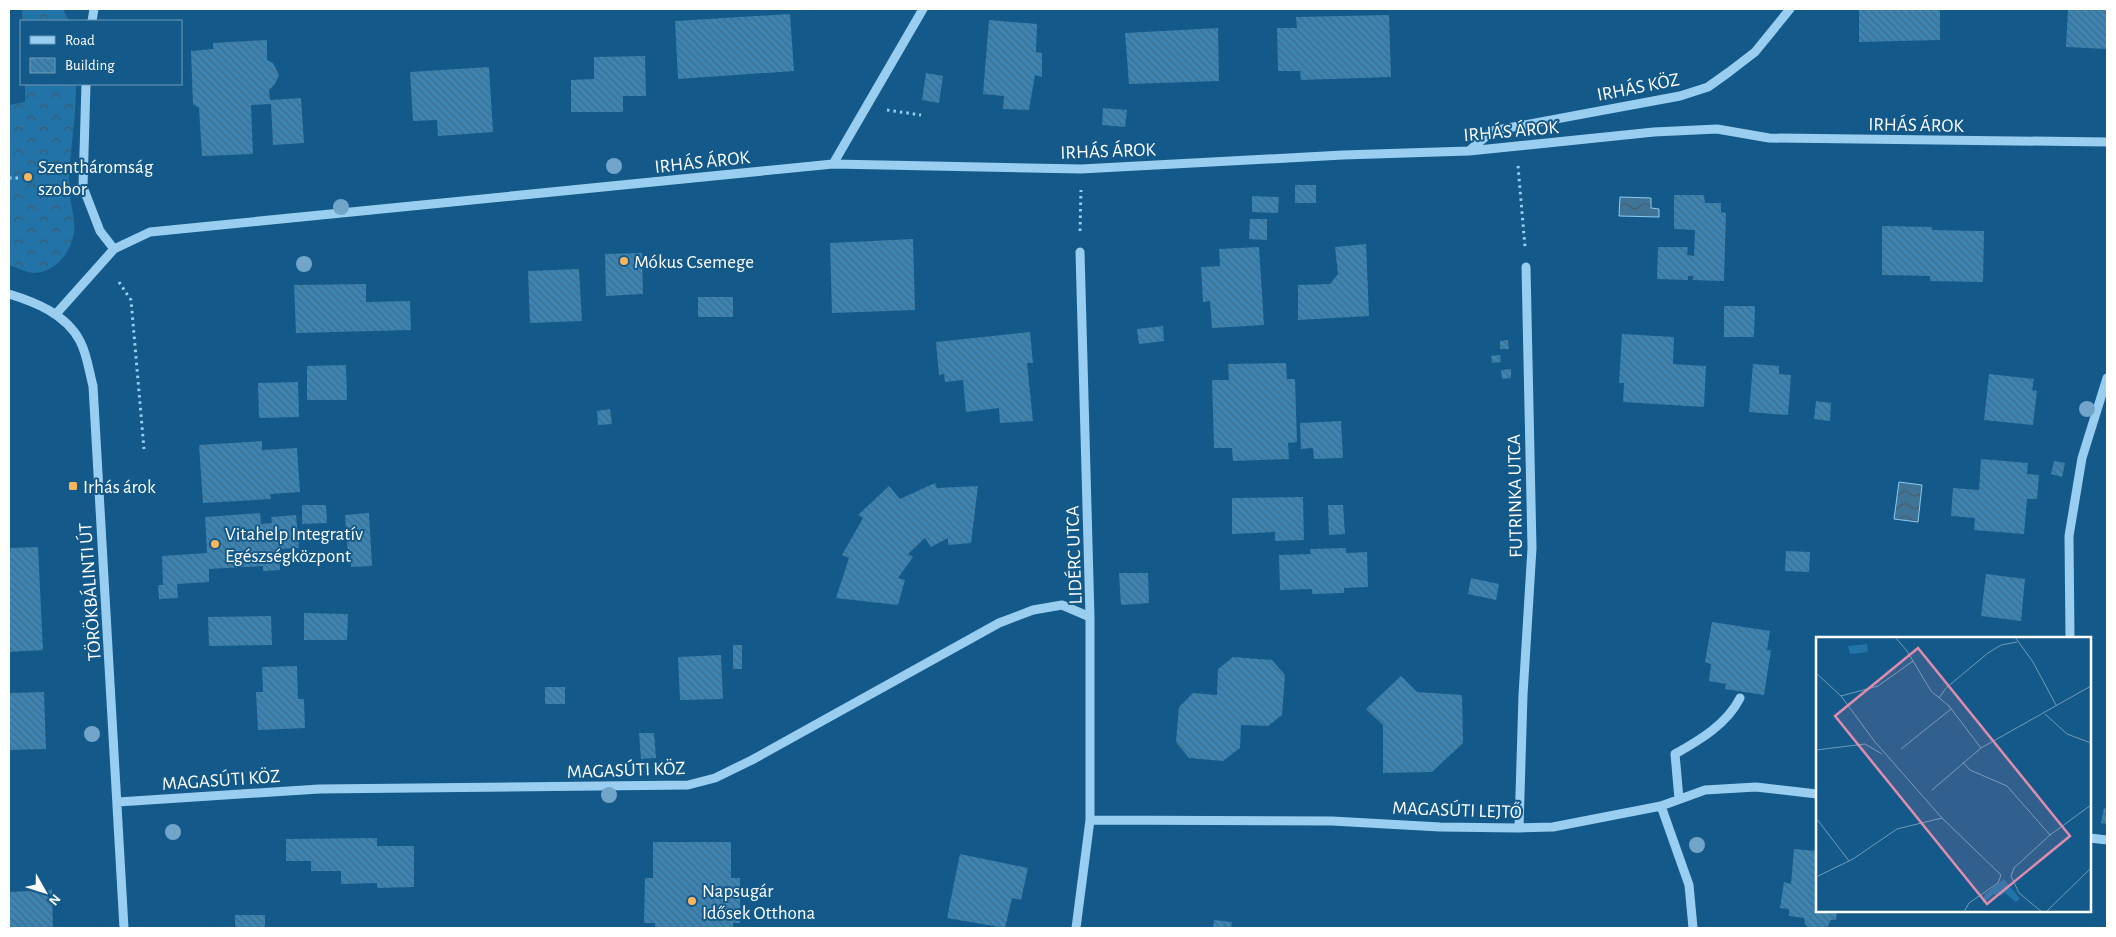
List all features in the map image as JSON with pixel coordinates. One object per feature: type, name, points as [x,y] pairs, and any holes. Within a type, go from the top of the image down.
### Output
[{"type":"street","points":[[833,164],[923,9]]},
{"type":"street","name":"IRHÁS KÖZ","points":[[1469,151],[1492,131],[1680,96],[1708,87],[1755,52],[1790,9]]},
{"type":"street","points":[[56,314],[114,250],[100,230],[83,187],[86,85]]},
{"type":"street","name":"IRHÁS ÁROK","points":[[114,250],[150,232],[833,164],[1081,169],[1343,155],[1469,151],[1654,132],[1716,128],[1768,138],[2107,142]]},
{"type":"street","name":"LIDÉRC UTCA","points":[[1076,928],[1090,820],[1090,617],[1080,252]]},
{"type":"street","name":"FUTRINKA UTCA","points":[[1519,828],[1523,696],[1532,548],[1526,267]]},
{"type":"street","name":"TÖRÖKBÁLINTI ÚT","points":[[9,294],[32,301],[56,314],[79,339],[93,386],[124,928]]},
{"type":"street","points":[[2070,637],[2069,536],[2082,458],[2107,378]]},
{"type":"street","name":"MAGASÚTI KÖZ","points":[[118,802],[319,789],[600,788],[688,785],[715,778],[752,760],[1008,620],[1033,610],[1062,605],[1090,617]]},
{"type":"street","points":[[1679,799],[1675,754],[1701,740],[1734,710],[1740,698]]},
{"type":"street","name":"MAGASÚTI LEJTŐ","points":[[1090,820],[1332,821],[1440,827],[1553,827],[1661,806],[1705,790],[1756,787],[1816,794]]},
{"type":"street","points":[[1661,806],[1689,885],[1693,928]]},
{"type":"street","points":[[2091,838],[2107,840]]},
{"type":"path","points":[[866,107],[921,115]]},
{"type":"path","points":[[1518,163],[1526,267]]},
{"type":"path","points":[[9,178],[22,178]]},
{"type":"path","points":[[1080,252],[1081,189]]},
{"type":"path","points":[[119,282],[131,300],[144,449]]},
{"type":"green space","points":[[22,9],[63,9],[68,20],[22,20]]},
{"type":"green space","points":[[25,85],[76,85],[69,182],[74,221],[73,239],[70,247],[59,262],[52,268],[34,273],[9,265],[9,105],[25,102]]},
{"type":"water","points":[[1620,197],[1651,198],[1651,208],[1659,209],[1659,217],[1619,216]]},
{"type":"water","points":[[1899,482],[1922,485],[1918,522],[1894,519]]},
{"type":"building","points":[[1859,9],[1940,9],[1940,40],[1859,42]]},
{"type":"building","points":[[2068,9],[2107,9],[2107,49],[2066,47]]},
{"type":"building","points":[[790,14],[794,71],[678,79],[675,21]]},
{"type":"building","points":[[1389,15],[1391,77],[1301,80],[1300,71],[1278,71],[1277,28],[1297,28],[1296,17]]},
{"type":"building","points":[[989,20],[1037,24],[1036,52],[1042,53],[1042,77],[1035,75],[1029,110],[1003,109],[1004,96],[983,94]]},
{"type":"building","points":[[1218,28],[1219,81],[1129,84],[1125,33]]},
{"type":"building","points":[[267,40],[267,60],[273,63],[279,75],[275,84],[269,90],[270,100],[301,98],[304,143],[273,145],[271,104],[251,105],[253,154],[202,156],[199,108],[193,104],[191,51],[213,49],[213,43]]},
{"type":"building","points":[[645,56],[646,96],[623,96],[623,112],[571,112],[571,80],[594,79],[594,57]]},
{"type":"building","points":[[489,67],[493,132],[438,136],[437,120],[413,121],[410,72]]},
{"type":"building","points":[[926,73],[943,76],[939,103],[922,100]]},
{"type":"building","points":[[1103,108],[1127,110],[1125,127],[1102,125]]},
{"type":"building","points":[[1295,185],[1316,185],[1316,203],[1295,203]]},
{"type":"building","points":[[1674,195],[1704,195],[1705,203],[1721,203],[1721,212],[1726,213],[1724,281],[1693,280],[1693,276],[1688,276],[1688,280],[1657,279],[1658,247],[1688,247],[1687,255],[1694,256],[1695,230],[1674,229]]},
{"type":"building","points":[[1252,196],[1279,197],[1278,213],[1252,212]]},
{"type":"building","points":[[1250,219],[1267,219],[1267,240],[1249,239]]},
{"type":"building","points":[[1882,226],[1932,227],[1932,230],[1984,231],[1983,282],[1930,281],[1930,276],[1882,275]]},
{"type":"building","points":[[913,239],[915,310],[832,313],[830,243]]},
{"type":"building","points":[[1366,244],[1369,316],[1298,320],[1298,285],[1330,284],[1338,274],[1335,247]]},
{"type":"building","points":[[1259,247],[1264,325],[1212,328],[1210,301],[1203,302],[1201,267],[1220,266],[1219,249]]},
{"type":"building","points":[[642,253],[643,294],[606,296],[605,254]]},
{"type":"building","points":[[579,269],[582,321],[530,323],[528,271]]},
{"type":"building","points":[[366,284],[366,302],[410,301],[411,330],[296,333],[294,285]]},
{"type":"building","points":[[698,297],[733,297],[733,317],[698,317]]},
{"type":"building","points":[[1724,306],[1755,306],[1754,337],[1724,337]]},
{"type":"building","points":[[1163,326],[1164,341],[1139,344],[1137,329]]},
{"type":"building","points":[[1030,332],[1033,363],[1027,363],[1033,421],[1000,423],[999,408],[966,412],[963,380],[945,382],[944,374],[939,375],[936,342]]},
{"type":"building","points":[[1622,334],[1674,337],[1673,364],[1706,366],[1704,407],[1623,402],[1624,383],[1619,383]]},
{"type":"building","points":[[1508,340],[1509,349],[1500,349],[1500,341]]},
{"type":"building","points":[[1500,355],[1501,362],[1492,363],[1491,356]]},
{"type":"building","points":[[1286,363],[1287,379],[1295,379],[1297,442],[1288,443],[1289,459],[1233,461],[1232,448],[1214,448],[1212,380],[1229,380],[1228,364]]},
{"type":"building","points":[[1753,364],[1779,366],[1779,374],[1791,375],[1788,415],[1749,412]]},
{"type":"building","points":[[346,365],[347,400],[307,400],[307,366]]},
{"type":"building","points":[[1511,369],[1511,378],[1502,379],[1501,370]]},
{"type":"building","points":[[1989,374],[2034,379],[2032,390],[2037,391],[2033,425],[1984,420]]},
{"type":"building","points":[[298,382],[299,417],[259,418],[258,383]]},
{"type":"building","points":[[1816,401],[1831,403],[1830,421],[1814,419]]},
{"type":"building","points":[[610,409],[612,424],[598,425],[597,411]]},
{"type":"building","points":[[1341,421],[1343,458],[1314,459],[1313,448],[1301,449],[1300,423]]},
{"type":"building","points":[[262,441],[262,450],[297,448],[300,492],[270,494],[271,499],[203,503],[199,445]]},
{"type":"building","points":[[1981,459],[2028,463],[2027,474],[2039,475],[2037,499],[2027,499],[2024,534],[1974,530],[1975,518],[1951,516],[1953,488],[1979,490]]},
{"type":"building","points":[[2054,461],[2065,463],[2062,477],[2051,474]]},
{"type":"building","points":[[935,483],[937,488],[978,486],[971,543],[948,545],[948,538],[931,547],[925,538],[908,554],[913,557],[898,578],[905,580],[898,605],[836,598],[849,558],[842,555],[863,518],[858,515],[889,486],[900,499]]},
{"type":"building","points":[[1303,497],[1304,540],[1275,541],[1275,532],[1232,534],[1232,498]]},
{"type":"building","points":[[302,505],[326,505],[327,523],[302,524]]},
{"type":"building","points":[[1328,505],[1343,505],[1345,534],[1329,535]]},
{"type":"building","points":[[260,513],[261,524],[272,523],[271,517],[296,515],[299,548],[279,549],[280,570],[263,571],[263,566],[209,569],[209,582],[177,584],[178,598],[159,599],[158,585],[163,585],[162,556],[207,553],[205,517]]},
{"type":"building","points":[[369,513],[372,566],[351,567],[351,555],[348,555],[345,515]]},
{"type":"building","points":[[38,547],[43,650],[9,652],[9,548]]},
{"type":"building","points":[[1346,548],[1346,553],[1367,552],[1368,587],[1344,588],[1344,593],[1312,594],[1312,589],[1280,590],[1279,555],[1311,554],[1310,549]]},
{"type":"building","points":[[1786,551],[1810,552],[1809,572],[1785,571]]},
{"type":"building","points":[[1119,573],[1148,573],[1149,603],[1121,605]]},
{"type":"building","points":[[1986,574],[2025,579],[2021,621],[1981,616]]},
{"type":"building","points":[[1471,578],[1499,584],[1496,600],[1468,594]]},
{"type":"building","points":[[304,613],[348,614],[347,640],[304,640]]},
{"type":"building","points":[[271,616],[272,645],[209,646],[208,617]]},
{"type":"building","points":[[1712,622],[1770,631],[1767,650],[1771,650],[1764,695],[1725,689],[1726,684],[1709,681],[1711,664],[1705,662]]},
{"type":"building","points":[[733,645],[742,645],[742,669],[733,669]]},
{"type":"building","points":[[721,655],[723,699],[680,700],[678,657]]},
{"type":"building","points":[[1233,657],[1272,660],[1285,675],[1282,715],[1268,726],[1241,725],[1240,748],[1223,761],[1189,758],[1176,742],[1179,707],[1193,693],[1217,695],[1218,669]]},
{"type":"building","points":[[297,666],[298,699],[304,699],[305,728],[258,730],[256,692],[263,692],[262,667]]},
{"type":"building","points":[[1401,676],[1417,692],[1462,695],[1463,743],[1432,772],[1383,773],[1383,725],[1366,709]]},
{"type":"building","points":[[545,687],[565,687],[565,704],[545,704]]},
{"type":"building","points":[[44,692],[46,749],[9,750],[9,693]]},
{"type":"building","points":[[639,733],[654,733],[656,758],[641,759]]},
{"type":"building","points":[[2104,808],[2107,809],[2107,824],[2101,823]]},
{"type":"building","points":[[377,838],[377,846],[414,846],[414,887],[377,888],[377,883],[341,884],[341,871],[311,871],[311,861],[286,861],[286,839]]},
{"type":"building","name":"Napsugár Idősek Otthona","points":[[653,842],[731,842],[731,878],[740,878],[740,923],[733,923],[733,928],[655,928],[655,923],[644,923],[645,878],[653,878]]},
{"type":"building","points":[[1794,849],[1816,851],[1816,912],[1837,912],[1836,920],[1831,920],[1827,928],[1809,928],[1805,924],[1804,918],[1789,916],[1789,909],[1780,908],[1784,882],[1791,884]]},
{"type":"building","points":[[960,854],[1028,868],[1021,900],[1012,898],[1005,928],[947,918]]},
{"type":"building","points":[[52,890],[53,928],[9,928],[9,892]]},
{"type":"building","points":[[235,915],[265,915],[265,928],[235,928]]},
{"type":"building","points":[[1214,920],[1232,922],[1231,928],[1213,928]]},
{"type":"place","name":"Szentháromság szobor","points":[[28,177]]},
{"type":"place","name":"Mókus Csemege","points":[[624,261]]},
{"type":"place","name":"Irhás árok","points":[[73,486]]},
{"type":"place","name":"Vitahelp Integratív Egészségközpont","points":[[215,544]]},
{"type":"place","name":"Napsugár Idősek Otthona","points":[[692,901]]}]
